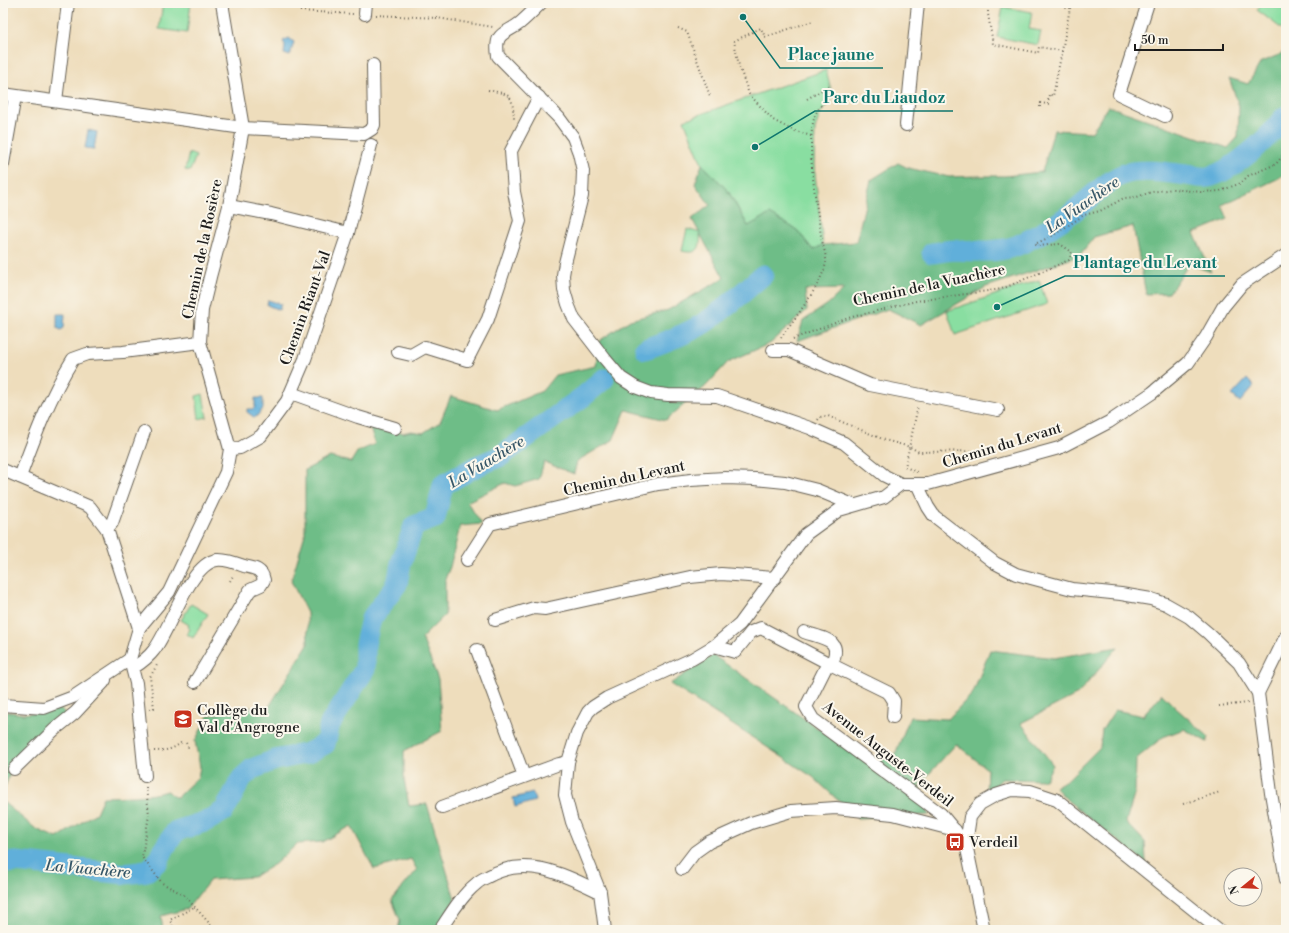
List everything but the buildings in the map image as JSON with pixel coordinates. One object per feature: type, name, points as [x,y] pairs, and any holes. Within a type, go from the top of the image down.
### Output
[{"type":"street","points":[[56,101],[68,3]]},
{"type":"street","name":"Chemin de la Rosière","points":[[131,663],[139,628],[169,592],[226,472],[230,449],[200,342],[202,310],[229,206],[243,128],[222,3]]},
{"type":"street","points":[[541,3],[518,24],[501,33],[496,46],[498,56],[559,118],[573,137],[579,153],[583,171],[582,196],[564,263],[564,290],[574,319],[621,378],[635,387],[651,393],[668,395],[718,396],[810,428],[844,443],[885,476],[901,484],[917,484],[934,516],[996,563],[1016,574],[1072,589],[1151,599],[1166,604],[1189,617],[1208,632],[1239,663],[1258,693],[1271,793],[1286,880]]},
{"type":"street","points":[[906,125],[918,3]]},
{"type":"street","points":[[1148,3],[1120,94],[1165,116]]},
{"type":"street","points":[[3,164],[9,95],[243,128],[364,134],[372,129],[374,124],[372,65]]},
{"type":"street","points":[[398,352],[411,355],[425,347],[468,360],[488,319],[520,221],[514,192],[512,151],[539,97]]},
{"type":"street","name":"Chemin Riant-Val","points":[[230,449],[240,448],[261,436],[288,401],[305,359],[348,233],[371,144]]},
{"type":"street","name":"Chemin Riant-Val","points":[[229,206],[271,214],[348,233]]},
{"type":"street","name":"Chemin du Levant","points":[[917,484],[928,484],[1059,448],[1109,422],[1152,393],[1188,363],[1223,307],[1242,284],[1286,255]]},
{"type":"street","points":[[20,477],[37,430],[59,382],[73,359],[87,354],[123,352],[200,342]]},
{"type":"street","points":[[773,350],[788,350],[870,385],[998,410]]},
{"type":"street","points":[[291,393],[395,428]]},
{"type":"street","points":[[107,529],[112,523],[144,432]]},
{"type":"street","points":[[3,470],[90,507],[107,529],[139,628]]},
{"type":"street","name":"Chemin du Levant","points":[[467,560],[490,524],[664,483],[725,478],[785,482],[817,490],[854,505]]},
{"type":"street","points":[[605,930],[600,892],[572,822],[565,795],[568,762],[577,733],[588,712],[593,707],[608,698],[692,659],[714,646],[740,624],[806,534],[839,510],[884,497],[901,484]]},
{"type":"street","points":[[3,705],[44,708],[73,697],[108,673],[131,663],[143,661],[154,650],[185,592],[199,571],[208,563],[217,560],[227,561],[258,569],[263,574],[264,580],[261,585],[250,590],[195,682]]},
{"type":"street","points":[[495,620],[534,608],[545,609],[690,577],[720,574],[774,578]]},
{"type":"street","points":[[714,646],[735,652],[751,632],[761,628],[889,693],[894,701],[893,717]]},
{"type":"street","name":"Avenue Auguste-Verdeil","points":[[804,632],[831,642],[835,646],[836,654],[806,707],[813,720],[941,814],[954,830],[968,828],[970,816],[975,810],[988,800],[1012,790],[1030,791],[1057,800],[1219,930]]},
{"type":"street","points":[[1258,693],[1286,636]]},
{"type":"street","points":[[477,650],[524,776]]},
{"type":"street","points":[[131,663],[136,683],[145,776]]},
{"type":"street","points":[[14,769],[54,730],[75,713],[103,683],[108,673]]},
{"type":"street","points":[[442,807],[524,776],[568,762]]},
{"type":"street","points":[[682,869],[695,852],[709,842],[751,823],[791,811],[836,808],[893,814],[954,830],[966,844]]},
{"type":"street","points":[[968,828],[966,844],[984,930]]},
{"type":"street","points":[[440,930],[456,906],[476,883],[501,870],[529,867],[553,871],[600,892]]},
{"type":"path","points":[[300,3],[300,11],[366,8]]},
{"type":"path","points":[[984,3],[988,3],[988,14],[993,44],[1038,53],[1039,47],[1062,51]]},
{"type":"path","points":[[1040,107],[1040,103],[1048,104],[1049,94],[1053,96],[1070,8],[1064,8],[1063,3]]},
{"type":"path","points":[[378,15],[436,18],[492,26]]},
{"type":"path","points":[[813,21],[765,37],[761,28],[734,41],[739,66],[749,94],[773,120],[792,130],[811,136],[816,113],[832,94]]},
{"type":"path","points":[[678,28],[687,32],[710,96]]},
{"type":"path","points":[[807,99],[830,85]]},
{"type":"path","points":[[488,90],[505,94],[511,98],[513,103],[517,140]]},
{"type":"path","name":"Chemin de la Vuachère","points":[[811,136],[812,168],[816,202],[826,262],[817,285],[781,338],[793,339],[848,318],[916,301],[1002,289],[1069,260],[1072,252],[1060,244],[1037,246],[1036,244],[1052,236],[1084,215],[1100,210],[1124,198],[1137,198],[1151,192],[1173,189],[1201,192],[1220,191],[1241,183],[1248,176],[1276,164],[1286,153]]},
{"type":"path","points":[[905,467],[921,395]]},
{"type":"path","points":[[816,422],[820,417],[828,416],[885,440],[910,447],[919,452],[975,452],[983,457]]},
{"type":"path","points":[[150,677],[152,694]]},
{"type":"path","points":[[1219,706],[1253,702],[1251,694],[1258,693]]},
{"type":"path","points":[[142,751],[166,750],[178,746],[182,742]]},
{"type":"path","points":[[186,743],[188,746],[187,750]]},
{"type":"path","points":[[145,776],[149,815],[142,857],[162,883],[184,895],[210,924],[213,930]]},
{"type":"path","points":[[1182,804],[1220,792]]},
{"type":"path","points":[[174,930],[170,920],[194,907]]},
{"type":"green space","points":[[163,3],[191,3],[187,33],[159,29]]},
{"type":"green space","points":[[1262,3],[1286,3],[1286,32],[1257,10]]},
{"type":"green space","points":[[1003,7],[1032,12],[1029,29],[1041,31],[1038,45],[997,37]]},
{"type":"green space","points":[[1286,49],[1286,172],[1279,178],[1222,205],[1228,219],[1194,233],[1211,272],[1189,264],[1169,293],[1146,294],[1133,226],[1094,237],[1079,256],[986,287],[921,325],[888,309],[797,341],[803,321],[828,304],[844,289],[805,290],[807,310],[771,343],[728,362],[706,386],[666,420],[626,410],[613,440],[577,461],[574,474],[544,462],[539,479],[515,486],[505,483],[467,502],[482,524],[460,526],[450,567],[445,579],[445,615],[422,638],[438,679],[442,731],[404,751],[404,779],[409,806],[427,804],[455,899],[436,930],[398,930],[400,920],[392,900],[417,870],[411,859],[374,869],[351,826],[322,842],[297,844],[275,864],[253,877],[210,880],[187,909],[161,916],[163,930],[3,930],[3,802],[36,829],[57,838],[96,813],[103,797],[144,795],[168,791],[174,797],[177,797],[198,777],[200,767],[195,741],[208,716],[247,707],[267,710],[308,644],[307,613],[291,581],[305,534],[305,470],[330,457],[351,462],[357,452],[375,444],[368,422],[403,433],[411,431],[423,433],[440,422],[451,396],[497,410],[542,391],[555,375],[596,366],[599,341],[630,320],[668,310],[724,278],[692,219],[710,205],[695,184],[702,164],[728,191],[748,226],[770,214],[797,230],[813,250],[823,245],[856,242],[871,180],[898,163],[908,168],[949,177],[1005,176],[1042,172],[1054,130],[1092,132],[1108,106],[1228,148],[1238,137],[1239,106],[1229,78],[1248,84],[1261,62],[1279,55]]},
{"type":"green space","points":[[826,70],[833,97],[820,114],[815,129],[814,165],[823,245],[813,250],[797,230],[748,226],[728,191],[702,164],[684,120]]},
{"type":"green space","points":[[189,153],[196,156],[190,171],[185,170]]},
{"type":"green space","points":[[687,229],[700,233],[700,243],[698,249],[692,252],[682,251]]},
{"type":"green space","points":[[1039,280],[1047,304],[955,335],[947,311]]},
{"type":"green space","points":[[203,394],[207,417],[199,419],[196,396]]},
{"type":"green space","points":[[191,604],[208,614],[193,638],[187,634],[190,629],[188,627],[189,625],[181,620]]},
{"type":"green space","points":[[1118,647],[1078,694],[1021,723],[1053,765],[1045,780],[1002,779],[986,794],[987,769],[956,744],[919,785],[929,815],[857,818],[813,777],[670,684],[713,655],[862,759],[894,757],[910,717],[948,719],[973,693],[990,650],[1054,658]]},
{"type":"green space","points":[[1162,694],[1209,737],[1207,742],[1184,729],[1163,737],[1136,759],[1135,792],[1126,822],[1145,842],[1146,863],[1068,801],[1055,787],[1068,779],[1100,747],[1102,730],[1115,710],[1143,716]]},
{"type":"green space","points":[[61,709],[66,714],[13,766],[3,792],[3,711],[23,714]]},
{"type":"water","points":[[289,38],[294,42],[290,56],[284,54],[285,45],[283,41]]},
{"type":"water","points":[[88,130],[97,132],[94,149],[85,148]]},
{"type":"water","points":[[268,300],[281,304],[279,310],[267,305]]},
{"type":"water","points":[[57,314],[65,314],[64,328],[61,330],[57,328]]},
{"type":"water","points":[[1247,379],[1254,386],[1240,402],[1232,395]]},
{"type":"water","points":[[255,398],[263,398],[263,409],[255,418],[247,412],[247,409],[253,409],[255,407]]},
{"type":"water","points":[[533,793],[535,801],[515,807],[513,798]]},
{"type":"waterway","name":"La Vuachère","points":[[932,253],[953,250],[992,251],[1013,247],[1036,236],[1060,221],[1117,177],[1131,172],[1164,172],[1203,177],[1216,175],[1251,152],[1286,116]]},
{"type":"waterway","name":"La Vuachère","points":[[645,349],[680,336],[709,320],[763,275]]},
{"type":"waterway","name":"La Vuachère","points":[[3,863],[16,862],[125,874],[147,871],[158,861],[165,847],[176,831],[207,821],[224,811],[242,778],[252,769],[275,760],[308,753],[325,744],[330,724],[365,669],[365,644],[371,619],[397,584],[401,563],[414,526],[435,518],[443,485],[477,466],[501,456],[584,396],[604,379]]},
{"type":"place","name":"Place jaune","points":[[743,17]]},
{"type":"place","name":"Parc du Liaudoz","points":[[755,147]]},
{"type":"place","name":"Plantage du Levant","points":[[997,307]]},
{"type":"place","name":"Collège du Val d'Angrogne","points":[[183,719]]},
{"type":"place","name":"Verdeil","points":[[955,842]]}]
